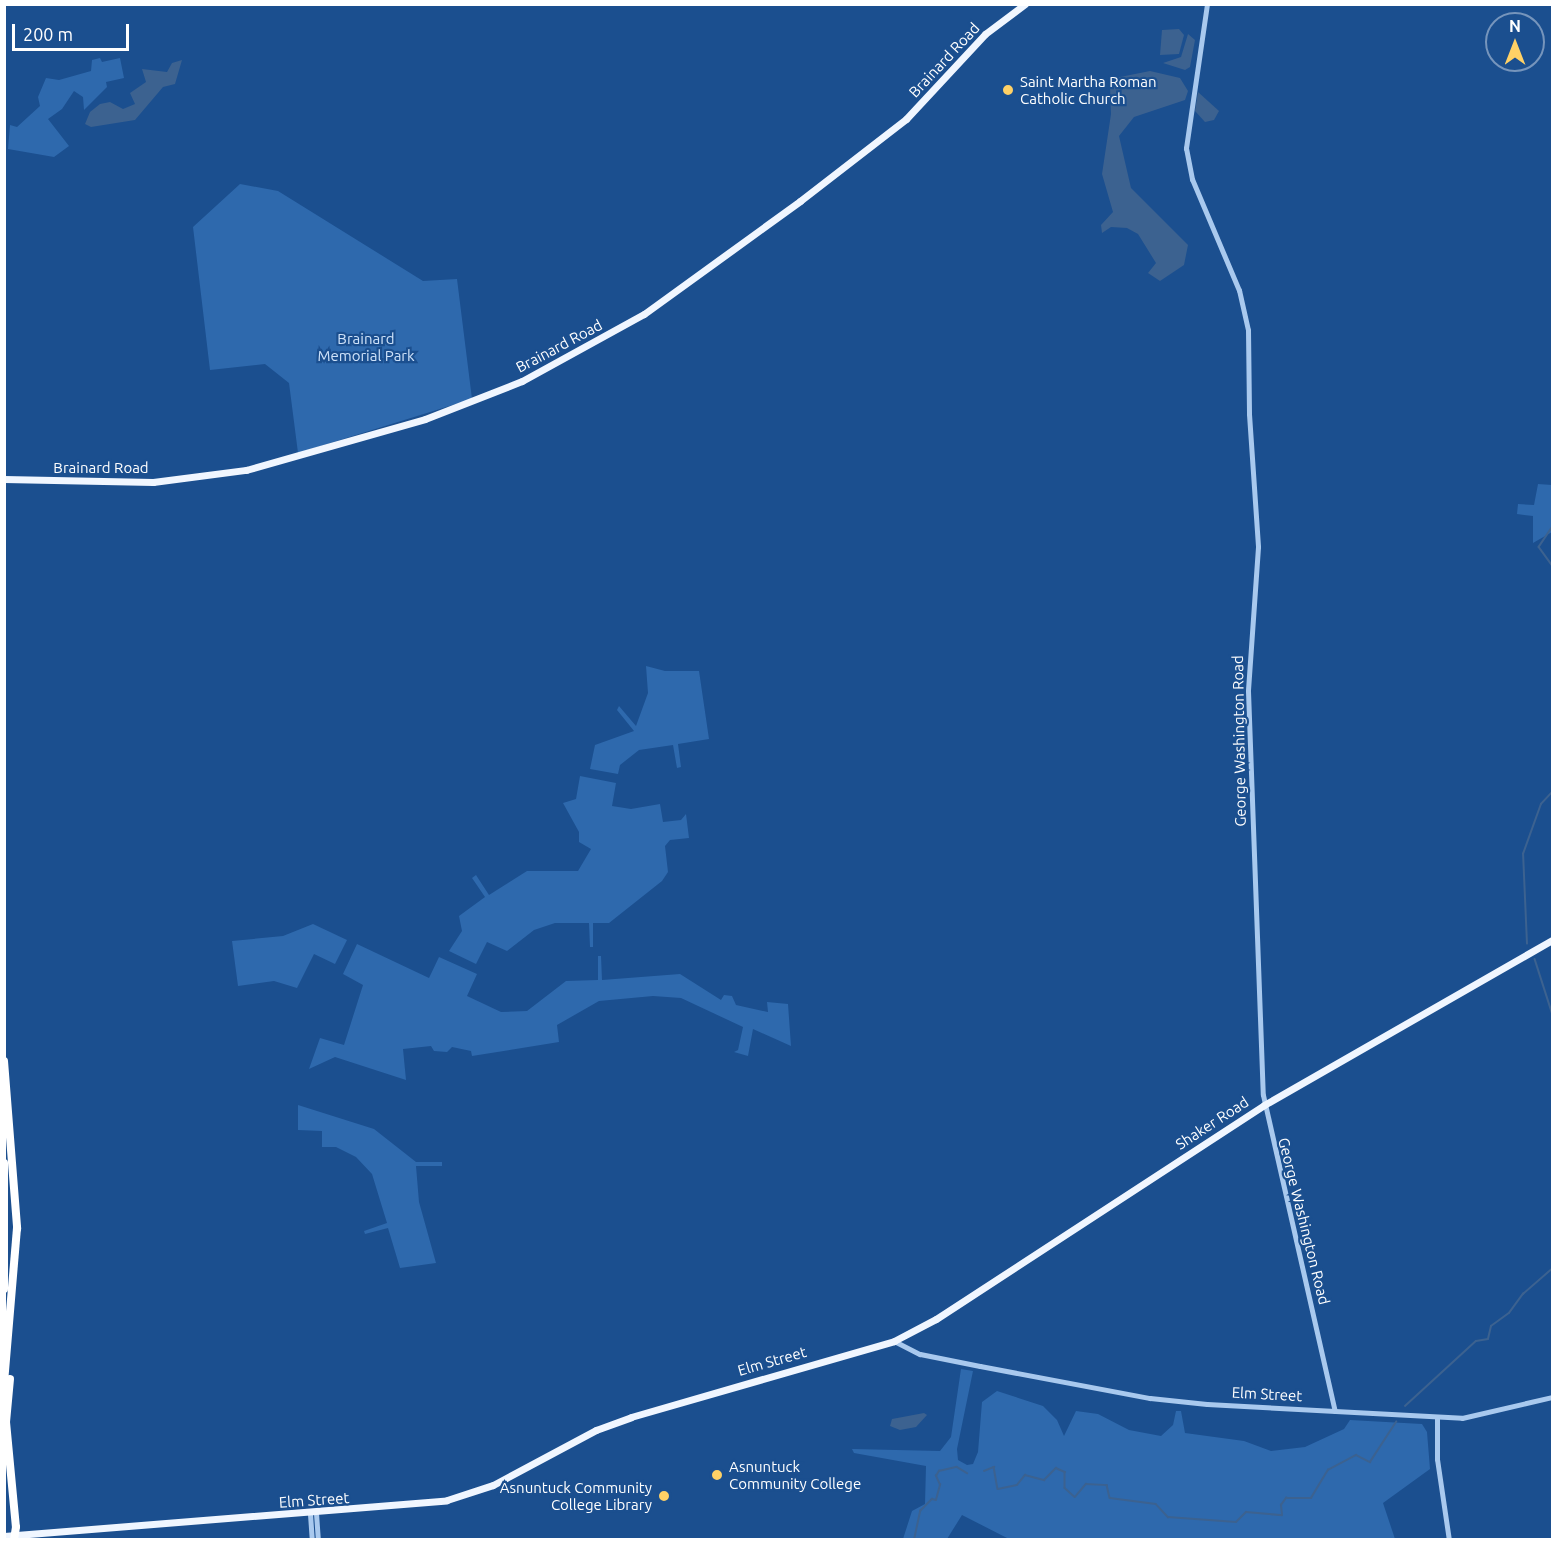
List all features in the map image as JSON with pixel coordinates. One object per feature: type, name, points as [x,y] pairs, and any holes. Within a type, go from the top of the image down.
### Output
[{"type":"highway","points":[[4,1060],[16,1214],[6,1425],[15,1537]]},
{"type":"highway","points":[[4,1163],[4,1289]]},
{"type":"highway","points":[[4,1384],[8,1358]]},
{"type":"main road","name":"Brainard Road","points":[[4,480],[153,482],[246,470],[425,419],[522,381],[644,314],[800,201],[906,119],[986,34],[1025,4]]},
{"type":"main road","name":"Shaker Road","points":[[894,1341],[936,1319],[1264,1106],[1552,940]]},
{"type":"main road","name":"Elm Street","points":[[4,1536],[15,1537],[428,1504],[470,1494],[597,1430],[631,1417],[894,1341]]},
{"type":"street","name":"George Washington Road","points":[[1207,4],[1186,148],[1192,179],[1239,290],[1248,330],[1248,402],[1258,547],[1248,691],[1264,1106],[1335,1411]]},
{"type":"street","name":"Elm Street","points":[[894,1341],[920,1354],[1150,1398],[1437,1417],[1478,1416],[1552,1397]]},
{"type":"street","points":[[1437,1417],[1437,1459],[1449,1539]]},
{"type":"street","points":[[312,1539],[313,1513]]},
{"type":"street","points":[[313,1513],[318,1539]]},
{"type":"green space","points":[[100,58],[102,62],[120,58],[124,78],[106,82],[107,87],[84,110],[83,97],[74,91],[62,109],[48,119],[69,146],[54,157],[8,149],[10,125],[17,127],[40,106],[38,97],[46,78],[59,80],[91,71],[92,60]]},
{"type":"green space","name":"Brainard Memorial Park","points":[[240,184],[278,191],[423,281],[457,279],[472,399],[298,453],[289,383],[265,364],[210,370],[193,227]]},
{"type":"green space","points":[[1538,484],[1552,485],[1552,532],[1533,543],[1533,516],[1517,514],[1518,504],[1534,505]]},
{"type":"green space","points":[[646,666],[665,671],[699,671],[709,739],[678,744],[681,767],[677,768],[673,745],[639,750],[620,765],[618,774],[590,769],[595,745],[634,731],[617,710],[619,706],[636,726],[648,693]]},
{"type":"green space","points":[[580,776],[616,783],[612,806],[631,809],[660,804],[663,822],[681,820],[686,814],[689,838],[670,840],[665,846],[668,872],[662,881],[609,923],[593,923],[593,947],[590,947],[589,923],[555,923],[534,930],[507,951],[487,942],[476,964],[449,951],[462,931],[459,916],[485,897],[472,878],[476,875],[489,895],[527,871],[578,871],[591,849],[579,842],[579,832],[563,803],[576,799]]},
{"type":"green space","points":[[313,924],[347,940],[335,964],[314,954],[297,988],[274,981],[238,986],[232,941],[283,936]]},
{"type":"green space","points":[[357,944],[429,978],[439,957],[477,974],[467,996],[501,1012],[527,1011],[566,981],[598,980],[598,956],[601,956],[602,980],[680,974],[721,1000],[724,995],[732,996],[736,1005],[768,1012],[767,1002],[788,1004],[791,1046],[753,1029],[748,1056],[734,1052],[738,1050],[743,1027],[681,998],[653,996],[599,1001],[557,1025],[559,1042],[472,1056],[471,1051],[452,1047],[447,1052],[434,1051],[431,1046],[403,1049],[406,1080],[335,1057],[309,1069],[320,1038],[344,1045],[363,985],[343,974]]},
{"type":"green space","points":[[298,1105],[374,1129],[416,1162],[442,1162],[442,1166],[416,1166],[419,1202],[436,1263],[400,1268],[388,1228],[365,1234],[364,1231],[387,1223],[372,1174],[356,1157],[336,1147],[322,1147],[322,1131],[298,1130]]},
{"type":"green space","points":[[961,1369],[973,1371],[957,1449],[958,1460],[967,1465],[973,1464],[978,1452],[982,1402],[997,1391],[1043,1406],[1057,1420],[1064,1436],[1076,1411],[1098,1414],[1129,1430],[1161,1436],[1173,1425],[1176,1411],[1181,1411],[1185,1433],[1244,1441],[1271,1451],[1305,1447],[1344,1429],[1350,1420],[1422,1424],[1427,1432],[1430,1469],[1383,1503],[1395,1539],[1009,1539],[962,1515],[947,1539],[903,1539],[912,1511],[925,1504],[926,1466],[854,1453],[852,1449],[940,1451],[951,1437]]},
{"type":"shaded area","points":[[1179,29],[1184,35],[1179,54],[1160,55],[1162,30]]},
{"type":"shaded area","points":[[1188,34],[1195,40],[1190,67],[1185,70],[1163,63],[1181,57]]},
{"type":"shaded area","points":[[182,60],[175,84],[163,87],[135,120],[91,127],[85,124],[90,112],[100,104],[110,102],[123,109],[135,104],[130,93],[146,82],[142,69],[167,72],[172,63]]},
{"type":"shaded area","points":[[1150,71],[1180,78],[1188,91],[1185,100],[1134,117],[1119,136],[1131,188],[1188,245],[1184,265],[1160,281],[1148,273],[1156,263],[1138,234],[1127,228],[1111,227],[1102,233],[1101,225],[1113,212],[1102,174],[1111,114],[1110,87],[1115,78]]},
{"type":"shaded area","points":[[1198,92],[1219,111],[1214,120],[1205,122],[1195,111]]},
{"type":"shaded area","points":[[924,1413],[927,1415],[916,1427],[900,1430],[890,1426],[892,1419]]},
{"type":"waterway","points":[[1552,528],[1539,547],[1552,565]]},
{"type":"waterway","points":[[1527,944],[1523,854],[1541,804],[1552,792]]},
{"type":"waterway","points":[[1535,959],[1552,1012]]},
{"type":"waterway","points":[[1405,1406],[1476,1341],[1488,1339],[1491,1326],[1509,1313],[1523,1294],[1552,1269]]},
{"type":"waterway","points":[[984,1471],[994,1467],[998,1489],[1017,1485],[1025,1475],[1044,1480],[1056,1468],[1065,1472],[1065,1488],[1075,1497],[1086,1484],[1107,1485],[1110,1498],[1156,1504],[1168,1517],[1236,1522],[1246,1512],[1282,1515],[1281,1505],[1286,1498],[1311,1498],[1328,1470],[1356,1455],[1370,1462],[1396,1422]]},
{"type":"waterway","points":[[914,1540],[920,1511],[932,1499],[936,1500],[940,1485],[936,1476],[939,1471],[957,1467],[967,1473]]},
{"type":"place","name":"Saint Martha Roman Catholic Church","points":[[1008,90]]},
{"type":"place","name":"Asnuntuck Community College","points":[[717,1475]]},
{"type":"place","name":"Asnuntuck Community College Library","points":[[664,1496]]}]
